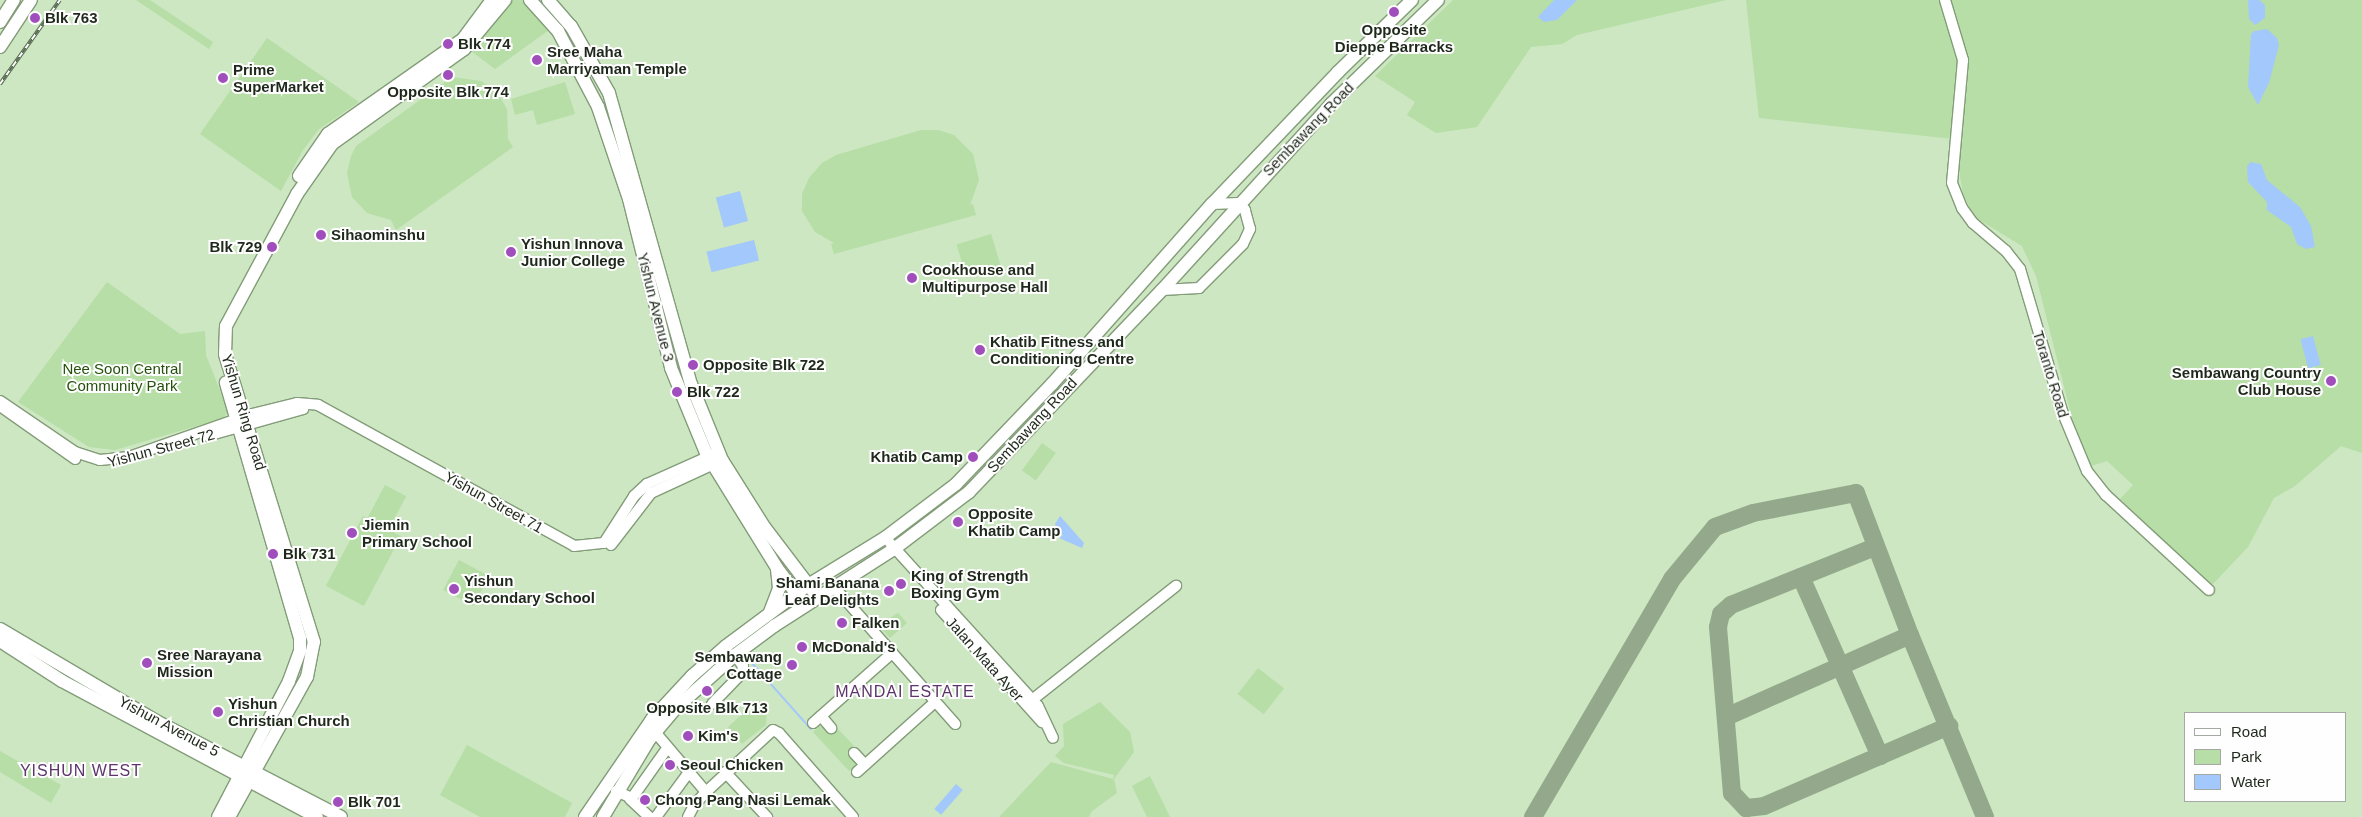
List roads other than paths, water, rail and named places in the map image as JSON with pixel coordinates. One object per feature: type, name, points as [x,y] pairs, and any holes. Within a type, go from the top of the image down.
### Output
[{"type":"main road","points":[[0,22],[14,0]]},
{"type":"main road","points":[[0,47],[31,0]]},
{"type":"main road","name":"Yishun Ring Road","points":[[243,421],[217,355],[217,326],[228,300],[311,155],[328,134],[463,39],[492,0]]},
{"type":"main road","name":"Yishun Ring Road","points":[[218,817],[307,677],[314,642],[243,421],[225,354],[224,331],[236,304],[300,190],[332,144],[464,49],[505,0]]},
{"type":"main road","name":"Yishun Avenue 3","points":[[530,0],[558,31],[598,106],[629,199],[671,368],[715,458],[777,568],[805,605]]},
{"type":"main road","name":"Yishun Avenue 3","points":[[548,0],[571,26],[609,92],[686,368],[715,458],[817,597]]},
{"type":"main road","name":"Sembawang Road","points":[[585,817],[666,703],[726,646],[770,612],[797,594],[808,584],[883,540],[956,484],[991,448],[1212,204],[1338,72],[1412,0]]},
{"type":"main road","name":"Sembawang Road","points":[[603,817],[616,791],[656,732],[675,709],[735,655],[817,597],[892,551],[969,492],[1162,290],[1239,203],[1331,104],[1438,0]]},
{"type":"main road","points":[[770,612],[778,588],[777,568]]},
{"type":"main road","points":[[797,571],[820,577]]},
{"type":"main road","name":"Yishun Avenue 5","points":[[0,629],[247,773],[317,817]]},
{"type":"main road","name":"Yishun Avenue 5","points":[[0,641],[62,681],[247,773],[341,817]]},
{"type":"main road","name":"Yishun Ring Road","points":[[229,817],[247,773]]},
{"type":"street","name":"Toranto Road","points":[[1945,0],[1963,60],[1954,189],[1973,223],[2006,251],[2020,269],[2062,411],[2087,471],[2106,495],[2209,590]]},
{"type":"street","points":[[1162,290],[1196,289],[1209,281],[1243,244],[1250,229],[1245,210],[1239,203],[1212,204]]},
{"type":"street","name":"Yishun Street 72","points":[[0,401],[75,452],[100,460],[129,457],[243,421]]},
{"type":"street","name":"Yishun Street 71","points":[[243,421],[297,403],[318,405],[574,546],[604,543],[639,499],[647,484],[715,458]]},
{"type":"street","name":"Yishun Street 72","points":[[0,406],[62,451],[80,461],[98,465],[135,459],[243,421]]},
{"type":"street","name":"Jalan Mata Ayer","points":[[883,540],[892,551],[905,566],[1052,735],[1032,700],[905,566]]},
{"type":"street","name":"Jalan Mata Ayer","points":[[1032,700],[1176,586]]},
{"type":"street","points":[[834,587],[955,724]]},
{"type":"street","points":[[831,728],[817,720],[892,653]]},
{"type":"street","points":[[712,704],[742,673],[743,666],[735,655]]},
{"type":"street","points":[[854,753],[861,768],[935,702]]},
{"type":"street","points":[[688,817],[694,805],[726,772],[768,732],[777,731],[853,817]]},
{"type":"street","points":[[656,732],[706,792]]},
{"type":"street","points":[[630,799],[668,747]]},
{"type":"street","points":[[656,817],[689,772]]},
{"type":"street","points":[[726,772],[767,817]]},
{"type":"street","points":[[616,791],[630,799],[649,817]]},
{"type":"water","points":[[1554,0],[1577,0],[1557,20],[1544,22],[1538,17]]},
{"type":"water","points":[[2248,0],[2259,0],[2265,5],[2265,18],[2255,25],[2249,19]]},
{"type":"water","points":[[2267,29],[2277,38],[2279,45],[2269,83],[2258,105],[2248,87],[2251,34],[2254,31]]},
{"type":"water","points":[[2250,162],[2261,164],[2267,180],[2300,207],[2311,226],[2315,247],[2306,249],[2297,244],[2291,227],[2267,210],[2267,202],[2248,182],[2247,167]]},
{"type":"water","points":[[740,191],[748,221],[724,227],[716,197]]},
{"type":"water","points":[[754,240],[759,260],[712,272],[706,252]]},
{"type":"water","points":[[2313,336],[2321,365],[2308,368],[2300,339]]},
{"type":"water","points":[[1060,516],[1084,543],[1082,548],[1059,538],[1063,535],[1057,531],[1055,524]]},
{"type":"water","points":[[956,784],[963,790],[941,815],[934,809]]},
{"type":"waterway","points":[[751,662],[811,729]]},
{"type":"railway","points":[[0,84],[60,0]]},
{"type":"place","name":"Opposite Dieppe Barracks","points":[[1394,12]]},
{"type":"place","name":"Blk 763","points":[[35,18]]},
{"type":"place","name":"Blk 774","points":[[448,44]]},
{"type":"place","name":"Sree Maha Marriyaman Temple","points":[[537,60]]},
{"type":"place","name":"Opposite Blk 774","points":[[448,75]]},
{"type":"place","name":"Prime SuperMarket","points":[[223,78]]},
{"type":"place","name":"Sihaominshu","points":[[321,235]]},
{"type":"place","name":"Blk 729","points":[[272,247]]},
{"type":"place","name":"Yishun Innova Junior College","points":[[511,252]]},
{"type":"place","name":"Cookhouse and Multipurpose Hall","points":[[912,278]]},
{"type":"place","name":"Khatib Fitness and Conditioning Centre","points":[[980,350]]},
{"type":"place","name":"Opposite Blk 722","points":[[693,365]]},
{"type":"place","name":"Sembawang Country Club House","points":[[2331,381]]},
{"type":"place","name":"Blk 722","points":[[677,392]]},
{"type":"place","name":"Khatib Camp","points":[[973,457]]},
{"type":"place","name":"Opposite Khatib Camp","points":[[958,522]]},
{"type":"place","name":"Jiemin Primary School","points":[[352,533]]},
{"type":"place","name":"Blk 731","points":[[273,554]]},
{"type":"place","name":"King of Strength Boxing Gym","points":[[901,584]]},
{"type":"place","name":"Yishun Secondary School","points":[[454,589]]},
{"type":"place","name":"Shami Banana Leaf Delights","points":[[889,591]]},
{"type":"place","name":"Falken","points":[[842,623]]},
{"type":"place","name":"McDonald's","points":[[802,647]]},
{"type":"place","name":"Sree Narayana Mission","points":[[147,663]]},
{"type":"place","name":"Sembawang Cottage","points":[[792,665]]},
{"type":"place","name":"Opposite Blk 713","points":[[707,691]]},
{"type":"place","name":"Yishun Christian Church","points":[[218,712]]},
{"type":"place","name":"Kim's","points":[[688,736]]},
{"type":"place","name":"Seoul Chicken","points":[[670,765]]},
{"type":"place","name":"Chong Pang Nasi Lemak","points":[[645,800]]},
{"type":"place","name":"Blk 701","points":[[338,802]]},
{"type":"district","name":"MANDAI ESTATE","points":[[905,692]]},
{"type":"district","name":"YISHUN WEST","points":[[81,771]]},
{"type":"park label","name":"Nee Soon Central Community Park","points":[[122,376]]}]
